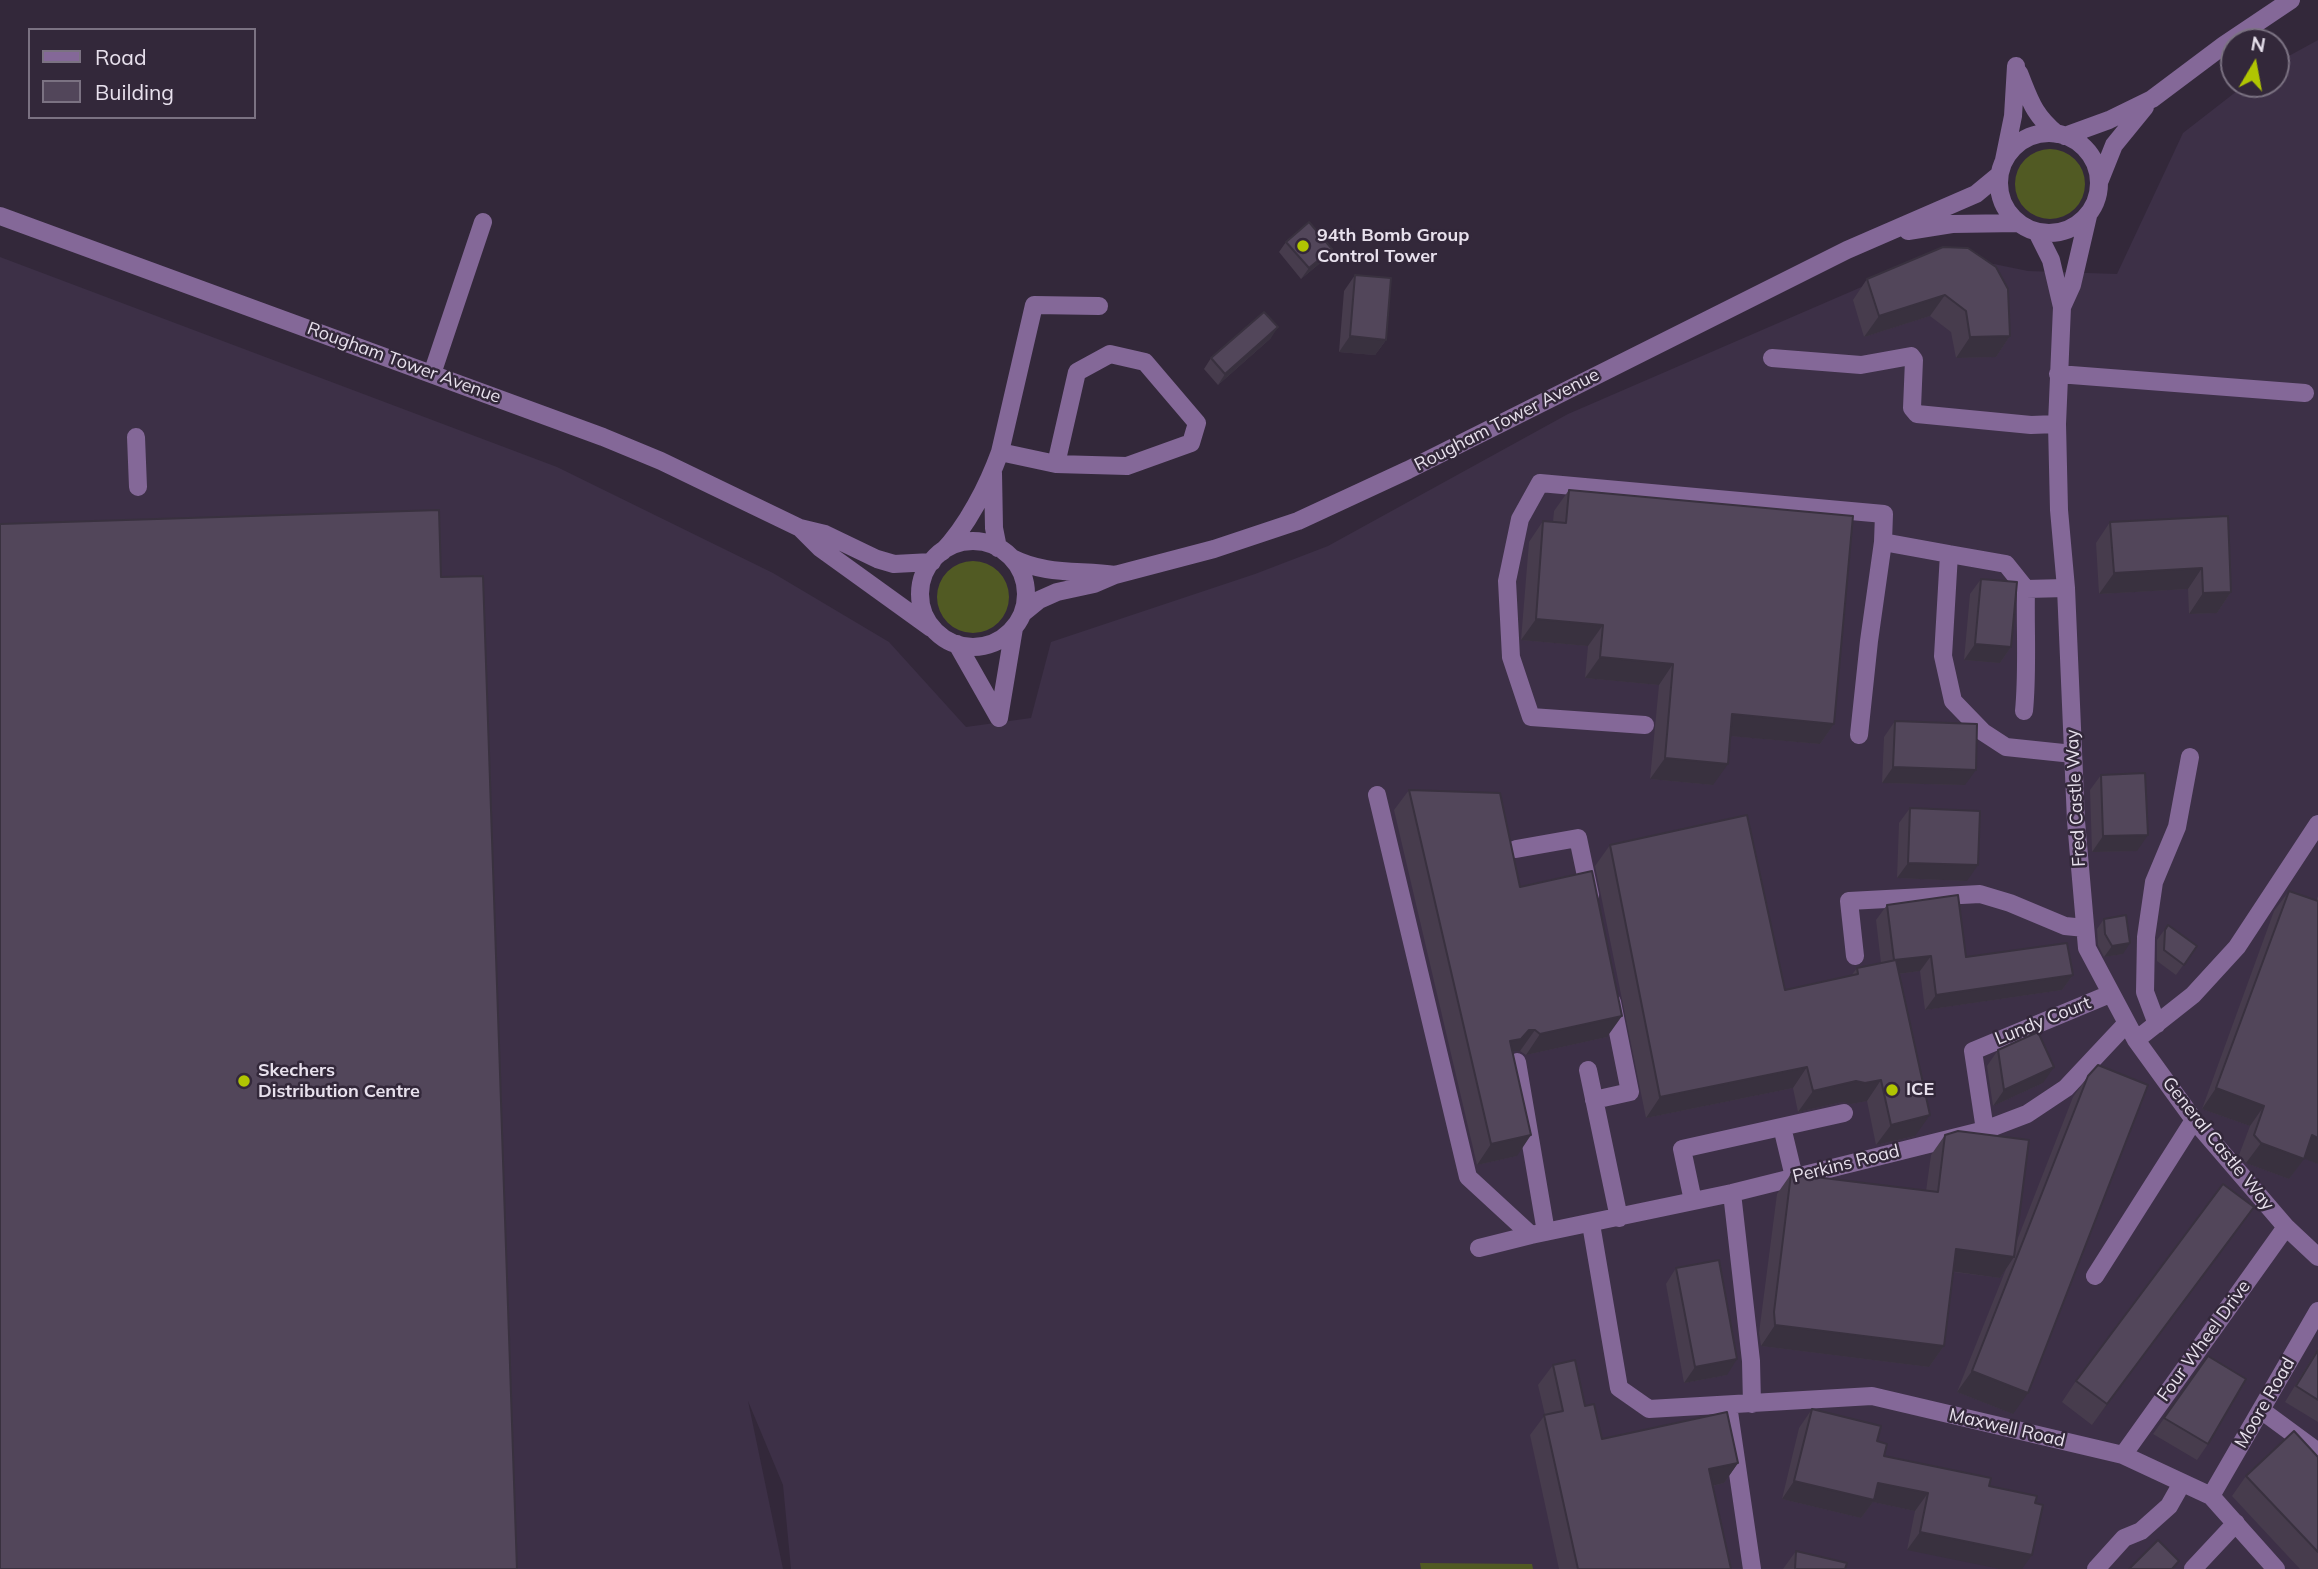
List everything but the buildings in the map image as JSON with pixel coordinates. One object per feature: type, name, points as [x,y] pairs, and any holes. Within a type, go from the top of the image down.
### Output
[{"type":"street","points":[[2061,135],[2109,120],[2152,99],[2224,45],[2291,0]]},
{"type":"street","points":[[2061,135],[2035,113],[2016,66],[2013,116],[1999,189],[2003,202],[2009,214],[2019,223],[2037,232],[2051,234],[2065,231],[2088,216]]},
{"type":"street","points":[[2062,307],[2072,285],[2088,216],[2099,194],[2100,182],[2114,145],[2152,99]]},
{"type":"street","points":[[2002,169],[2013,149],[2026,139],[2041,134],[2061,135],[2079,142],[2090,153],[2100,182]]},
{"type":"street","name":"Rougham Tower Avenue","points":[[1018,620],[1038,600],[1057,592],[1214,550],[1298,521],[1420,464],[1824,261],[1976,194],[2002,169]]},
{"type":"street","name":"Rougham Tower Avenue","points":[[0,216],[603,437],[661,461],[800,528],[825,534],[877,559],[894,564],[937,557]]},
{"type":"street","points":[[432,374],[483,222]]},
{"type":"street","name":"Rougham Tower Avenue","points":[[1887,234],[1952,225],[2019,223]]},
{"type":"street","points":[[2037,232],[2051,260],[2062,307]]},
{"type":"street","points":[[1018,620],[1003,638],[988,645],[972,647],[957,644],[936,631],[926,619],[920,590],[924,575],[961,529],[993,472],[1034,305],[1099,306]]},
{"type":"street","name":"Fred Castle Way","points":[[2062,307],[2057,424],[2062,562],[2066,588],[2073,754],[2085,929],[2087,948],[2127,1023]]},
{"type":"street","points":[[1000,452],[1055,464],[1127,466],[1191,443],[1197,423],[1145,362],[1110,354],[1077,372],[1055,464]]},
{"type":"street","points":[[1772,358],[1854,366],[1911,356],[1914,360],[1912,408],[1917,414],[2031,425],[2057,424]]},
{"type":"street","points":[[2058,374],[2305,393]]},
{"type":"street","points":[[136,437],[138,487]]},
{"type":"street","points":[[993,472],[994,528],[1004,552]]},
{"type":"street","points":[[1645,725],[1531,717],[1511,657],[1507,582],[1520,519],[1540,483],[1884,514],[1860,735]]},
{"type":"street","name":"Rougham Tower Avenue","points":[[800,528],[820,548],[936,631]]},
{"type":"street","points":[[937,557],[955,545],[984,542],[1004,552],[1020,569],[1026,598],[1018,620],[999,718],[957,644]]},
{"type":"street","points":[[1883,542],[2006,564],[2026,589],[2027,675],[2024,711]]},
{"type":"street","name":"Rougham Tower Avenue","points":[[1004,552],[1037,569],[1115,575]]},
{"type":"street","points":[[1949,554],[1943,656],[1954,701],[1983,732],[2006,747],[2073,754]]},
{"type":"street","points":[[2026,589],[2066,588]]},
{"type":"street","points":[[2157,1024],[2145,992],[2146,937],[2154,882],[2177,827],[2190,757]]},
{"type":"street","points":[[1377,795],[1468,1177],[1539,1234]]},
{"type":"street","points":[[2136,1040],[2193,995],[2237,947],[2318,824]]},
{"type":"street","points":[[1516,849],[1578,838],[1595,918]]},
{"type":"street","points":[[1855,956],[1849,901],[1980,894],[2010,903],[2065,926],[2085,929]]},
{"type":"street","points":[[1594,1100],[1630,1092],[1608,985]]},
{"type":"street","name":"Lundy Court","points":[[1985,1130],[1973,1051],[2110,994]]},
{"type":"street","name":"General Castle Way","points":[[2127,1023],[2136,1040],[2194,1120],[2286,1227],[2318,1257]]},
{"type":"street","name":"Perkins Road","points":[[1479,1248],[1732,1193],[1985,1130],[2027,1114],[2066,1088],[2127,1023]]},
{"type":"street","points":[[1517,1062],[1539,1234]]},
{"type":"street","points":[[1588,1070],[1619,1218]]},
{"type":"street","points":[[1693,1201],[1682,1149],[1844,1113]]},
{"type":"street","points":[[2095,1276],[2194,1120]]},
{"type":"street","points":[[1782,1127],[1794,1177]]},
{"type":"street","points":[[1732,1193],[1751,1361],[1752,1404]]},
{"type":"street","name":"Maxwell Road","points":[[1591,1224],[1619,1388],[1649,1409],[1872,1396],[2123,1455],[2211,1496],[2276,1569]]},
{"type":"street","name":"Four Wheel Drive","points":[[2123,1455],[2286,1227]]},
{"type":"street","name":"Moore Road","points":[[2211,1496],[2318,1311]]},
{"type":"street","points":[[1728,1405],[1752,1569]]},
{"type":"street","points":[[2261,1410],[2318,1452]]},
{"type":"street","points":[[2096,1569],[2124,1538],[2141,1531],[2169,1506],[2182,1483]]},
{"type":"street","points":[[2193,1569],[2236,1523]]},
{"type":"shaded area","points":[[2318,40],[2318,1569],[791,1569],[783,1485],[748,1401],[783,1569],[0,1569],[0,257],[557,467],[773,573],[889,642],[966,727],[1031,718],[1051,642],[1255,574],[1328,546],[1568,414],[1940,253],[2028,271],[2117,274],[2183,133],[2228,98],[2290,98],[2290,55]]},
{"type":"green space","points":[[2050,149],[2075,159],[2085,184],[2075,209],[2050,219],[2025,209],[2015,184],[2025,159]]},
{"type":"green space","points":[[973,561],[993,567],[1003,577],[1009,597],[1003,617],[993,627],[973,633],[953,627],[943,617],[937,597],[943,577],[953,567]]},
{"type":"green space","points":[[1420,1563],[1532,1564],[1533,1569],[1421,1569]]},
{"type":"place","name":"94th Bomb Group Control Tower","points":[[1303,246]]},
{"type":"place","name":"Skechers Distribution Centre","points":[[244,1081]]},
{"type":"place","name":"ICE","points":[[1892,1090]]}]
